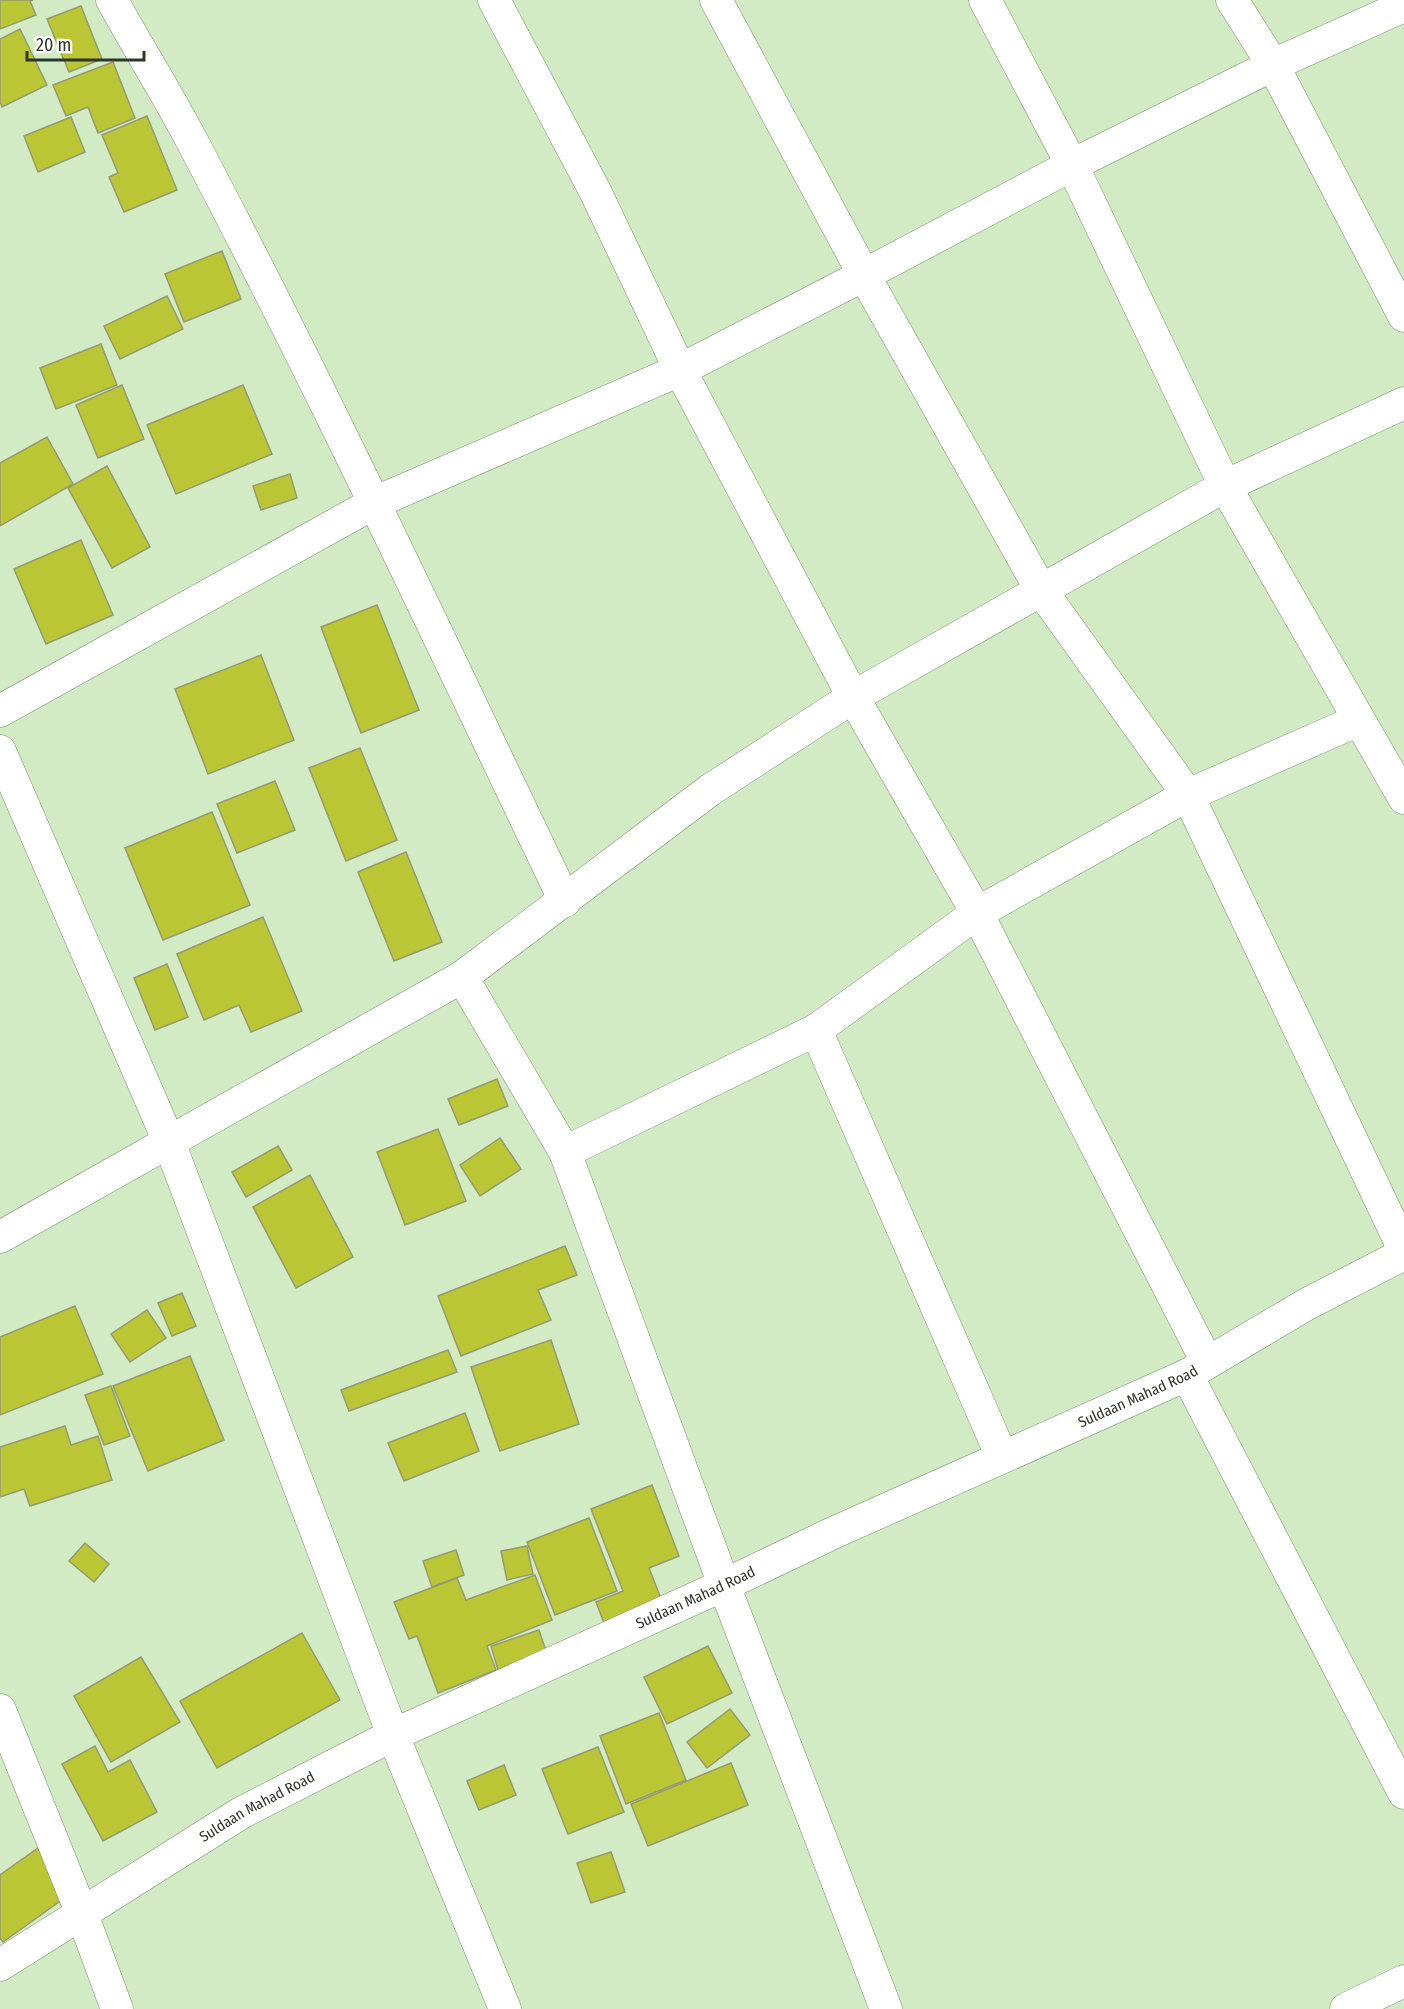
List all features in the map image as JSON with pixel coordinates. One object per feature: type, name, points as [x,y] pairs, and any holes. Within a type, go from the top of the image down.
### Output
[{"type":"street","points":[[112,0],[191,139],[374,503],[565,901]]},
{"type":"street","points":[[494,0],[595,192],[680,370],[853,697],[977,914],[1404,1793]]},
{"type":"street","points":[[716,0],[864,275],[1041,590],[1188,795],[1404,1252]]},
{"type":"street","points":[[985,0],[1072,165],[1225,486],[1404,798]]},
{"type":"street","points":[[1232,0],[1273,65],[1404,316]]},
{"type":"street","points":[[0,711],[374,503],[680,370],[1072,165],[1273,65],[1404,6]]},
{"type":"street","points":[[0,1237],[462,977],[710,790],[853,697],[1225,486],[1404,403]]},
{"type":"street","points":[[565,1152],[816,1030],[977,914],[1188,795],[1359,720]]},
{"type":"street","points":[[0,751],[169,1142],[393,1735],[505,2009]]},
{"type":"street","points":[[462,977],[565,1152],[724,1585],[886,2009]]},
{"type":"street","points":[[816,1030],[1002,1457]]},
{"type":"street","name":"Suldaan Mahad Road","points":[[0,1965],[241,1813],[393,1735],[1197,1368],[1307,1304],[1404,1252]]},
{"type":"street","points":[[0,1710],[82,1914],[117,2009]]},
{"type":"street","points":[[1346,2009],[1404,1981]]},
{"type":"building","points":[[0,0],[33,0],[30,1],[36,15],[0,29]]},
{"type":"building","points":[[81,6],[102,59],[69,72],[47,19]]},
{"type":"building","points":[[20,29],[47,85],[2,107],[0,102],[0,39]]},
{"type":"building","points":[[113,62],[135,118],[98,133],[88,107],[66,116],[53,85]]},
{"type":"building","points":[[147,116],[177,190],[124,212],[109,177],[118,173],[102,135]]},
{"type":"building","points":[[71,117],[85,152],[38,172],[24,136]]},
{"type":"building","points":[[222,251],[241,299],[184,322],[165,274]]},
{"type":"building","points":[[167,296],[183,329],[120,359],[104,326]]},
{"type":"building","points":[[101,344],[117,385],[56,409],[40,368]]},
{"type":"building","points":[[122,385],[144,439],[98,458],[76,405]]},
{"type":"building","points":[[243,385],[272,454],[176,494],[147,425]]},
{"type":"building","points":[[47,437],[73,484],[0,526],[0,463]]},
{"type":"building","points":[[107,466],[150,547],[112,568],[68,488]]},
{"type":"building","points":[[290,474],[297,498],[261,510],[253,486]]},
{"type":"building","points":[[81,540],[113,615],[46,644],[14,569]]},
{"type":"building","points":[[377,605],[419,710],[361,733],[321,627]]},
{"type":"building","points":[[261,655],[294,740],[208,774],[175,689]]},
{"type":"building","points":[[360,748],[397,840],[346,861],[309,768]]},
{"type":"building","points":[[275,781],[295,830],[237,853],[217,804]]},
{"type":"building","points":[[212,812],[250,905],[163,940],[125,848]]},
{"type":"building","points":[[406,852],[442,942],[394,961],[358,872]]},
{"type":"building","points":[[263,917],[302,1011],[251,1032],[239,1005],[204,1020],[177,954]]},
{"type":"building","points":[[167,964],[188,1017],[155,1030],[134,978]]},
{"type":"building","points":[[497,1079],[508,1106],[459,1125],[448,1099]]},
{"type":"building","points":[[438,1129],[466,1201],[405,1225],[377,1152]]},
{"type":"building","points":[[500,1138],[521,1169],[480,1196],[460,1165]]},
{"type":"building","points":[[278,1146],[292,1170],[246,1197],[232,1172]]},
{"type":"building","points":[[310,1175],[353,1257],[296,1288],[253,1207]]},
{"type":"building","points":[[565,1246],[577,1275],[538,1290],[551,1320],[461,1356],[438,1296]]},
{"type":"building","points":[[182,1293],[196,1326],[172,1336],[158,1303]]},
{"type":"building","points":[[75,1306],[103,1374],[0,1415],[0,1337]]},
{"type":"building","points":[[147,1310],[166,1338],[130,1362],[111,1334]]},
{"type":"building","points":[[551,1340],[579,1424],[500,1451],[471,1367]]},
{"type":"building","points":[[448,1350],[457,1372],[349,1411],[341,1390]]},
{"type":"building","points":[[190,1356],[224,1440],[148,1471],[113,1386]]},
{"type":"building","points":[[111,1386],[130,1436],[104,1445],[85,1395]]},
{"type":"building","points":[[465,1413],[479,1451],[404,1481],[388,1443]]},
{"type":"building","points":[[65,1426],[71,1445],[98,1436],[112,1480],[30,1506],[24,1489],[0,1497],[0,1447]]},
{"type":"building","points":[[652,1485],[679,1556],[649,1568],[662,1601],[604,1623],[596,1602],[623,1591],[591,1509]]},
{"type":"building","points":[[589,1518],[617,1591],[555,1615],[527,1542]]},
{"type":"building","points":[[85,1543],[109,1564],[94,1582],[69,1561]]},
{"type":"building","points":[[527,1546],[533,1574],[507,1580],[501,1551]]},
{"type":"building","points":[[456,1550],[464,1575],[432,1587],[423,1561]]},
{"type":"building","points":[[535,1575],[552,1620],[487,1646],[496,1670],[438,1693],[417,1636],[409,1639],[394,1602],[457,1578],[466,1600]]},
{"type":"building","points":[[539,1630],[547,1654],[498,1670],[491,1646]]},
{"type":"building","points":[[302,1633],[340,1700],[217,1768],[180,1701]]},
{"type":"building","points":[[708,1646],[732,1693],[667,1724],[644,1677]]},
{"type":"building","points":[[141,1657],[180,1722],[111,1762],[74,1696]]},
{"type":"building","points":[[730,1709],[750,1735],[707,1768],[687,1742]]},
{"type":"building","points":[[659,1713],[686,1780],[626,1804],[600,1736]]},
{"type":"building","points":[[95,1746],[108,1772],[130,1760],[157,1812],[103,1841],[62,1764]]},
{"type":"building","points":[[598,1747],[624,1812],[568,1834],[542,1769]]},
{"type":"building","points":[[731,1763],[748,1805],[648,1846],[631,1804]]},
{"type":"building","points":[[504,1765],[516,1795],[479,1810],[467,1781]]},
{"type":"building","points":[[38,1848],[70,1894],[3,1942],[0,1938],[0,1875]]},
{"type":"building","points":[[611,1852],[625,1892],[591,1903],[577,1863]]}]
